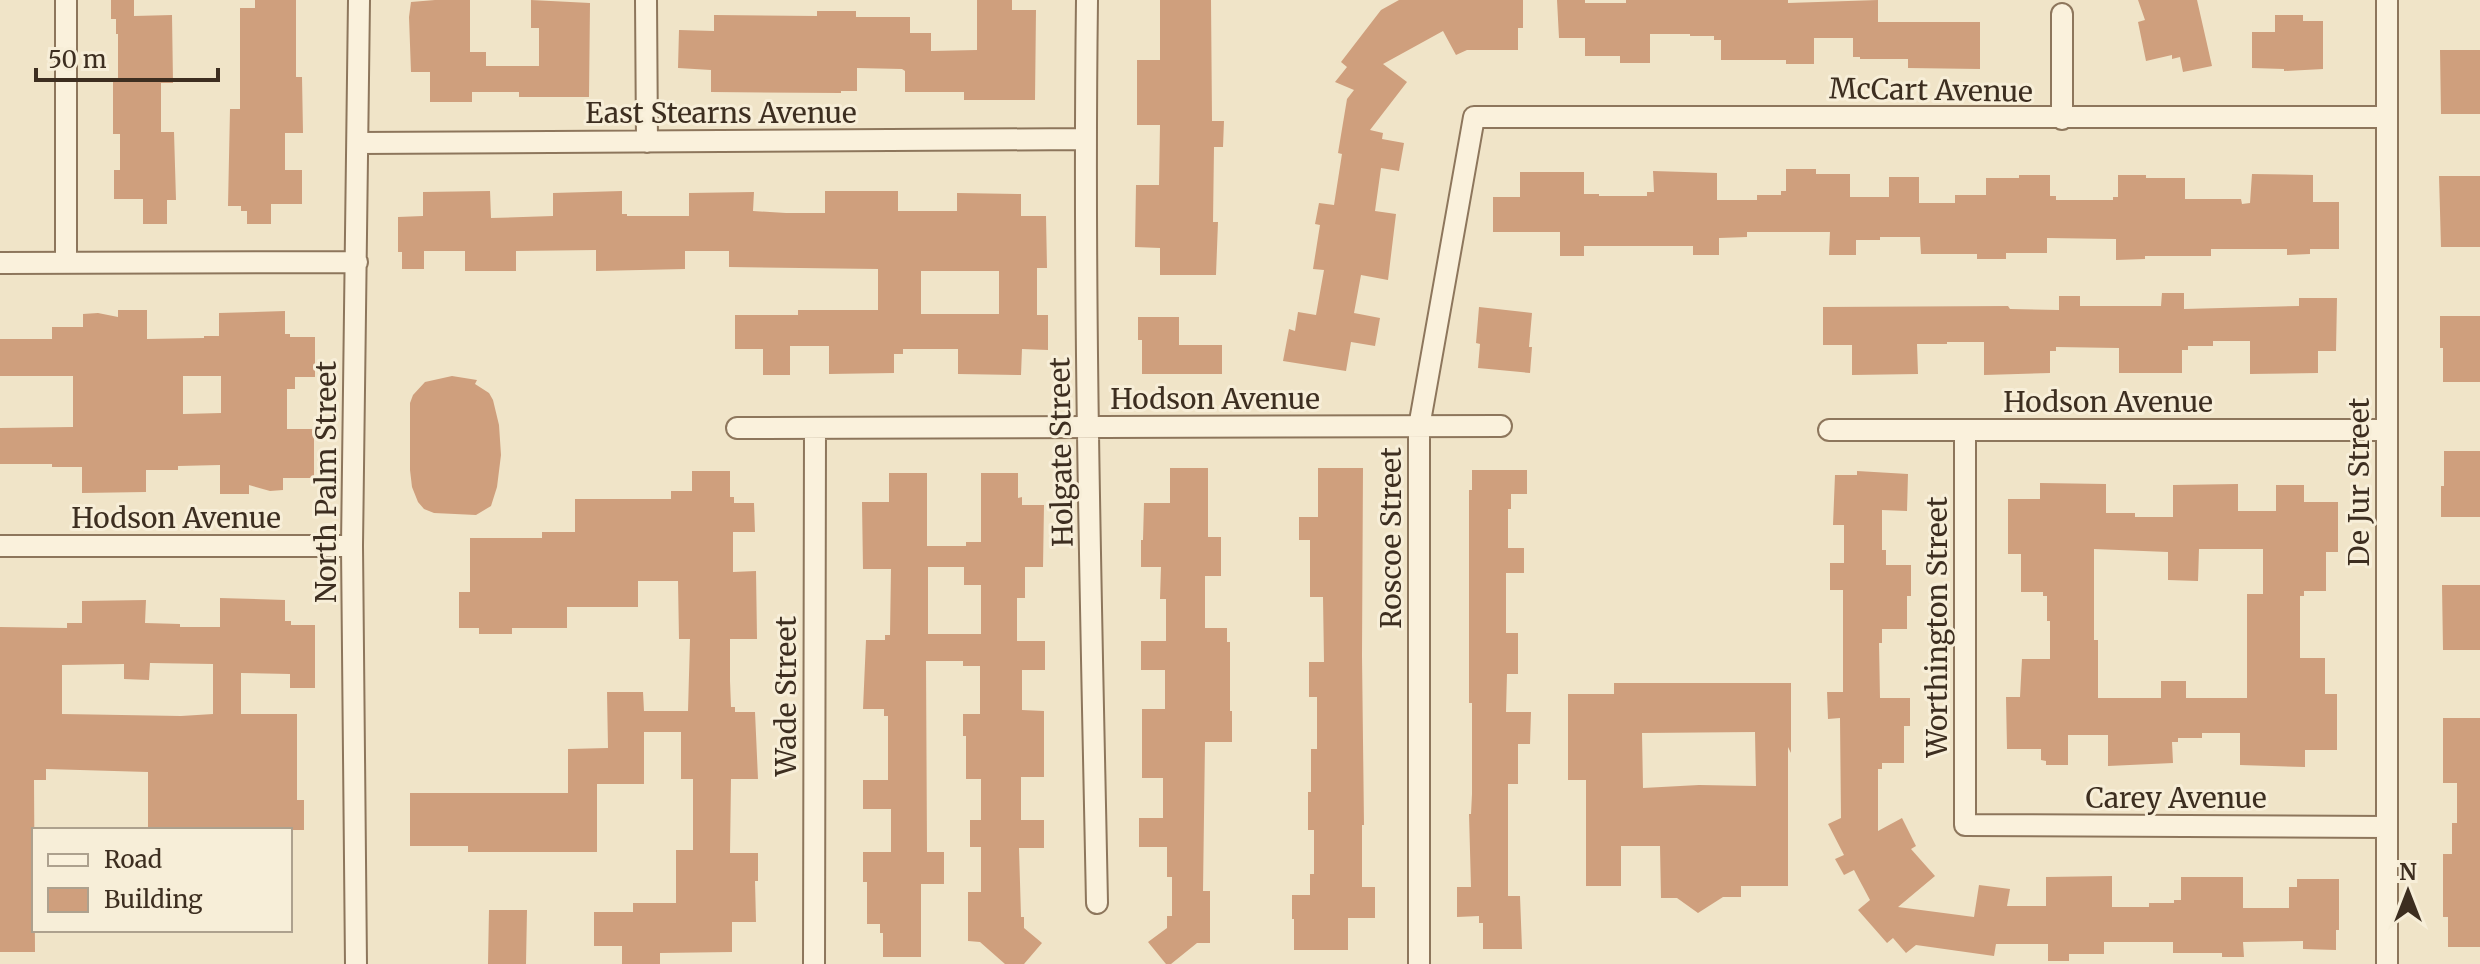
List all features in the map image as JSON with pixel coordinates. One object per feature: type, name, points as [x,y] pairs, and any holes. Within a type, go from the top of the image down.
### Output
[{"type":"street","points":[[66,0],[66,263]]},
{"type":"street","name":"North Palm Street","points":[[356,964],[352,546],[359,0]]},
{"type":"street","points":[[646,0],[647,142]]},
{"type":"street","name":"Holgate Street","points":[[1087,0],[1088,427],[1097,903]]},
{"type":"street","name":"De Jur Street","points":[[2387,0],[2387,964]]},
{"type":"street","points":[[2062,14],[2062,119]]},
{"type":"street","name":"McCart Avenue","points":[[1474,117],[2387,117]]},
{"type":"street","name":"Roscoe Street","points":[[1419,964],[1419,427],[1474,117]]},
{"type":"street","name":"East Stearns Avenue","points":[[358,143],[1085,139]]},
{"type":"street","points":[[0,263],[357,262]]},
{"type":"street","name":"Hodson Avenue","points":[[737,428],[1501,426]]},
{"type":"street","name":"Wade Street","points":[[814,964],[815,428]]},
{"type":"street","name":"Hodson Avenue","points":[[1829,430],[2387,430]]},
{"type":"street","name":"Worthington Street","points":[[1965,430],[1965,825]]},
{"type":"street","name":"Hodson Avenue","points":[[0,546],[352,546]]},
{"type":"street","name":"Carey Avenue","points":[[1965,825],[2387,827]]},
{"type":"building","points":[[111,0],[134,0],[134,16],[172,15],[173,83],[161,83],[161,132],[174,132],[176,200],[167,200],[167,224],[143,224],[143,199],[114,199],[114,170],[120,170],[120,134],[113,134],[113,80],[118,80],[118,34],[116,19],[111,19]]},
{"type":"building","points":[[255,0],[296,0],[296,77],[302,77],[303,133],[285,133],[285,170],[302,170],[302,204],[271,204],[271,224],[247,224],[247,211],[241,211],[241,206],[228,206],[230,109],[240,109],[240,8],[255,8]]},
{"type":"building","points":[[470,0],[470,52],[486,52],[486,66],[539,66],[539,28],[531,28],[531,0],[590,3],[589,97],[519,97],[519,92],[472,92],[472,102],[430,102],[430,72],[411,72],[409,17],[411,2]]},
{"type":"building","points":[[977,0],[1012,0],[1012,10],[1036,10],[1035,100],[964,100],[964,92],[905,92],[905,71],[902,69],[857,68],[857,91],[841,93],[711,92],[711,70],[678,68],[679,30],[714,31],[714,15],[817,16],[817,11],[856,11],[856,17],[910,17],[910,33],[931,33],[931,51],[977,50]]},
{"type":"building","points":[[1160,0],[1211,0],[1212,121],[1224,121],[1223,147],[1214,147],[1213,222],[1218,222],[1216,275],[1160,275],[1160,248],[1135,247],[1136,185],[1159,185],[1160,125],[1137,125],[1137,60],[1160,60]]},
{"type":"building","points":[[1399,0],[1523,0],[1523,28],[1518,28],[1518,50],[1467,50],[1456,55],[1443,31],[1383,64],[1407,82],[1370,130],[1383,133],[1382,139],[1404,143],[1399,171],[1381,168],[1375,211],[1396,214],[1388,280],[1361,275],[1354,313],[1380,318],[1375,346],[1351,342],[1346,371],[1283,361],[1289,329],[1295,331],[1298,312],[1316,315],[1324,270],[1313,269],[1320,225],[1315,224],[1319,203],[1334,205],[1347,99],[1354,90],[1335,82],[1347,67],[1341,62],[1381,10]]},
{"type":"building","points":[[1557,0],[1626,3],[1626,0],[1788,0],[1788,3],[1878,0],[1878,22],[1980,22],[1980,69],[1908,68],[1908,59],[1860,59],[1853,57],[1853,38],[1814,38],[1814,64],[1786,64],[1786,60],[1721,60],[1721,40],[1714,40],[1714,36],[1690,34],[1650,34],[1650,63],[1620,63],[1620,56],[1585,56],[1585,38],[1559,38]]},
{"type":"building","points":[[2138,0],[2197,0],[2212,66],[2183,72],[2180,57],[2172,59],[2172,55],[2146,61],[2138,22],[2145,20]]},
{"type":"building","points":[[2275,15],[2303,15],[2303,21],[2323,21],[2323,69],[2284,71],[2252,68],[2252,32],[2275,32]]},
{"type":"building","points":[[2440,50],[2480,50],[2480,114],[2441,114]]},
{"type":"building","points":[[1786,169],[1816,169],[1816,174],[1850,174],[1850,197],[1889,197],[1889,177],[1919,177],[1919,203],[1955,203],[1955,195],[1986,195],[1986,178],[2019,178],[2019,175],[2050,175],[2050,196],[2056,196],[2056,200],[2113,200],[2113,197],[2118,197],[2118,175],[2146,175],[2146,178],[2185,178],[2185,199],[2241,199],[2242,204],[2250,203],[2252,174],[2313,175],[2313,202],[2339,202],[2339,249],[2310,249],[2310,254],[2287,255],[2287,249],[2211,249],[2211,256],[2145,256],[2145,259],[2116,260],[2116,239],[2047,238],[2047,253],[2006,253],[2006,259],[1977,259],[1977,254],[1921,254],[1920,237],[1880,237],[1880,240],[1856,240],[1856,255],[1829,255],[1830,232],[1747,232],[1747,237],[1719,238],[1719,255],[1693,255],[1693,246],[1584,246],[1584,256],[1560,256],[1560,232],[1493,232],[1493,197],[1520,197],[1520,172],[1584,172],[1584,194],[1599,196],[1647,196],[1647,192],[1654,192],[1653,171],[1717,173],[1717,200],[1757,200],[1757,195],[1781,195],[1781,191],[1786,191]]},
{"type":"building","points":[[2439,176],[2480,176],[2480,247],[2441,247]]},
{"type":"building","points":[[490,191],[491,218],[553,216],[553,193],[622,191],[622,214],[627,216],[689,216],[689,193],[754,192],[753,211],[786,213],[825,213],[825,191],[898,191],[898,211],[957,211],[957,193],[1021,194],[1021,216],[1046,216],[1047,268],[1037,268],[1037,315],[1048,315],[1048,350],[1022,349],[1021,375],[958,374],[958,349],[903,349],[903,354],[894,354],[894,373],[829,374],[829,346],[790,346],[790,375],[763,375],[763,349],[735,349],[735,315],[798,315],[798,310],[878,310],[878,269],[729,267],[729,251],[685,251],[685,269],[596,271],[596,250],[516,251],[516,271],[465,271],[465,251],[424,251],[424,269],[402,269],[402,252],[398,252],[398,217],[423,216],[423,192]],"holes":[[[921,271],[999,271],[999,314],[921,314]]]},
{"type":"building","points":[[2162,293],[2184,293],[2184,309],[2299,306],[2299,298],[2337,298],[2336,351],[2318,351],[2318,373],[2250,374],[2250,341],[2213,341],[2213,346],[2188,346],[2188,350],[2182,350],[2182,373],[2119,373],[2119,348],[2056,347],[2056,351],[2050,351],[2050,373],[1984,375],[1984,342],[1947,342],[1917,344],[1918,374],[1852,375],[1852,345],[1823,345],[1823,307],[2008,306],[2010,309],[2059,310],[2059,296],[2080,296],[2080,306],[2161,306]]},
{"type":"building","points":[[1479,307],[1532,313],[1530,373],[1478,368],[1480,344],[1476,343]]},
{"type":"building","points":[[118,310],[147,310],[147,339],[204,338],[219,336],[219,313],[285,311],[285,334],[290,334],[290,337],[315,337],[315,377],[295,377],[295,389],[287,389],[287,429],[314,429],[314,478],[283,478],[283,490],[270,491],[249,485],[249,494],[220,494],[220,465],[178,466],[178,470],[146,470],[146,492],[82,493],[82,467],[0,464],[0,428],[73,427],[73,376],[0,376],[0,339],[52,339],[52,327],[83,327],[83,314],[118,317]],"holes":[[[183,376],[221,376],[221,413],[183,414]]]},
{"type":"building","points":[[2440,316],[2480,316],[2480,382],[2443,382]]},
{"type":"building","points":[[1138,317],[1179,317],[1179,345],[1222,345],[1222,374],[1142,374]]},
{"type":"building","points":[[452,376],[477,380],[475,384],[489,393],[493,400],[499,425],[501,455],[497,487],[491,506],[476,515],[434,513],[424,509],[412,487],[410,403],[425,382]]},
{"type":"building","points":[[2444,451],[2480,451],[2480,517],[2441,517]]},
{"type":"building","points":[[1170,468],[1208,468],[1208,537],[1221,537],[1221,576],[1205,576],[1205,628],[1227,628],[1232,742],[1205,742],[1203,891],[1210,891],[1210,943],[1197,943],[1171,964],[1166,964],[1148,942],[1167,928],[1167,916],[1172,916],[1172,877],[1167,877],[1167,847],[1139,847],[1139,818],[1163,818],[1163,778],[1142,778],[1142,709],[1165,709],[1165,670],[1141,670],[1141,641],[1166,641],[1166,599],[1160,599],[1161,567],[1141,567],[1141,540],[1144,503],[1170,503]]},
{"type":"building","points":[[1318,468],[1363,468],[1362,887],[1375,887],[1375,918],[1348,918],[1348,950],[1294,950],[1292,919],[1292,895],[1310,895],[1310,874],[1314,874],[1314,830],[1308,830],[1308,792],[1311,792],[1311,749],[1317,749],[1317,697],[1309,697],[1309,662],[1324,662],[1323,597],[1310,597],[1310,540],[1299,540],[1299,517],[1318,517]]},
{"type":"building","points":[[1472,470],[1527,470],[1527,494],[1511,494],[1511,509],[1508,509],[1508,548],[1524,548],[1524,573],[1506,573],[1506,633],[1518,633],[1518,674],[1507,674],[1506,712],[1531,712],[1530,744],[1518,744],[1518,784],[1508,784],[1508,896],[1520,896],[1522,949],[1483,949],[1483,923],[1479,923],[1479,916],[1457,917],[1457,887],[1471,887],[1469,490],[1472,490]]},
{"type":"building","points":[[692,471],[730,471],[730,497],[734,497],[734,503],[754,503],[755,532],[733,532],[733,572],[756,571],[757,639],[730,639],[730,681],[731,707],[735,707],[735,712],[755,712],[758,779],[731,779],[730,853],[758,853],[756,922],[732,922],[732,952],[660,953],[660,964],[622,964],[622,946],[594,946],[594,912],[633,912],[633,903],[676,903],[676,850],[693,850],[693,779],[681,779],[681,732],[644,732],[644,784],[597,784],[597,852],[468,852],[468,846],[410,846],[410,793],[568,793],[568,749],[608,748],[607,692],[643,692],[644,711],[688,711],[690,639],[679,639],[678,581],[638,581],[638,607],[567,607],[567,628],[512,628],[512,634],[479,634],[479,628],[459,628],[459,592],[470,592],[470,538],[542,538],[542,532],[575,532],[575,499],[671,499],[671,491],[692,491]]},
{"type":"building","points":[[1857,471],[1908,474],[1907,511],[1882,510],[1882,550],[1886,550],[1886,565],[1911,565],[1907,629],[1882,629],[1882,643],[1879,643],[1880,698],[1910,698],[1910,726],[1904,726],[1904,763],[1882,763],[1882,769],[1878,769],[1878,831],[1902,818],[1916,846],[1911,849],[1935,876],[1898,907],[1974,917],[1979,885],[2010,889],[2007,906],[2046,906],[2046,877],[2112,876],[2112,907],[2149,907],[2149,903],[2181,900],[2181,877],[2243,877],[2243,908],[2289,908],[2289,887],[2297,887],[2297,879],[2339,879],[2336,950],[2303,949],[2303,941],[2243,942],[2244,957],[2222,957],[2222,953],[2173,953],[2173,942],[2104,942],[2104,954],[2069,954],[2069,961],[2048,961],[2048,944],[1996,944],[1994,956],[1916,945],[1906,953],[1893,938],[1887,943],[1858,910],[1870,900],[1854,870],[1844,875],[1835,859],[1844,855],[1828,824],[1841,818],[1840,718],[1828,719],[1827,692],[1843,692],[1843,590],[1830,590],[1830,563],[1844,563],[1844,525],[1833,525],[1835,475],[1857,475]]},
{"type":"building","points":[[889,473],[927,473],[927,546],[966,546],[966,542],[981,542],[981,473],[1018,473],[1018,498],[1022,497],[1022,505],[1044,505],[1043,567],[1025,567],[1025,598],[1017,598],[1017,641],[1045,641],[1045,670],[1022,670],[1022,710],[1044,711],[1044,777],[1021,777],[1021,820],[1044,820],[1044,848],[1019,848],[1021,917],[1024,917],[1024,928],[1042,943],[1024,964],[1005,964],[980,942],[968,941],[968,892],[981,892],[981,847],[970,847],[970,820],[981,820],[981,779],[966,779],[963,714],[980,714],[980,666],[963,666],[963,661],[926,661],[927,852],[944,852],[944,884],[921,884],[921,957],[883,957],[880,924],[867,924],[863,852],[891,852],[891,809],[863,809],[863,780],[888,780],[888,716],[884,716],[884,709],[863,709],[866,640],[885,640],[885,635],[890,635],[891,569],[863,569],[862,502],[889,502]],"holes":[[[928,567],[964,567],[964,585],[981,585],[981,634],[928,634]]]},
{"type":"building","points":[[2040,483],[2106,484],[2106,513],[2135,513],[2135,517],[2173,517],[2173,485],[2238,484],[2238,511],[2276,511],[2276,485],[2304,485],[2304,502],[2338,502],[2338,552],[2326,552],[2326,591],[2304,591],[2304,596],[2300,596],[2300,658],[2325,658],[2325,694],[2337,694],[2337,750],[2305,750],[2305,767],[2240,765],[2240,733],[2202,733],[2202,738],[2178,738],[2178,742],[2172,742],[2173,763],[2108,766],[2108,735],[2068,735],[2068,765],[2046,765],[2046,761],[2041,760],[2041,749],[2007,749],[2006,697],[2020,697],[2022,659],[2050,659],[2047,596],[2043,596],[2043,592],[2021,592],[2021,554],[2008,554],[2008,499],[2040,499]],"holes":[[[2094,549],[2168,552],[2168,580],[2198,581],[2199,549],[2263,549],[2263,594],[2247,594],[2247,698],[2186,698],[2186,681],[2161,681],[2161,698],[2098,698],[2098,640],[2094,640]]]},
{"type":"building","points":[[2442,585],[2480,585],[2480,650],[2443,650]]},
{"type":"building","points":[[220,598],[285,600],[285,621],[291,621],[291,625],[315,625],[315,688],[290,688],[290,674],[241,673],[241,714],[297,714],[297,800],[304,800],[304,830],[148,828],[148,772],[46,769],[46,780],[34,780],[32,932],[35,932],[35,952],[0,952],[0,627],[67,628],[67,623],[82,623],[82,601],[146,600],[145,623],[180,624],[180,627],[220,627]],"holes":[[[150,663],[213,664],[213,714],[62,714],[62,665],[124,664],[124,679],[149,680]]]},
{"type":"building","points":[[1614,683],[1791,683],[1788,886],[1741,886],[1741,897],[1723,897],[1698,913],[1677,898],[1661,898],[1660,846],[1621,846],[1621,886],[1586,886],[1586,780],[1568,780],[1568,694],[1614,694]],"holes":[[[1755,732],[1756,786],[1643,788],[1642,733]]]},
{"type":"building","points":[[2443,718],[2480,718],[2480,947],[2448,947],[2448,917],[2443,917],[2443,854],[2452,854],[2452,823],[2457,823],[2457,783],[2443,783]]},
{"type":"building","points":[[489,910],[527,910],[526,964],[488,964]]}]
